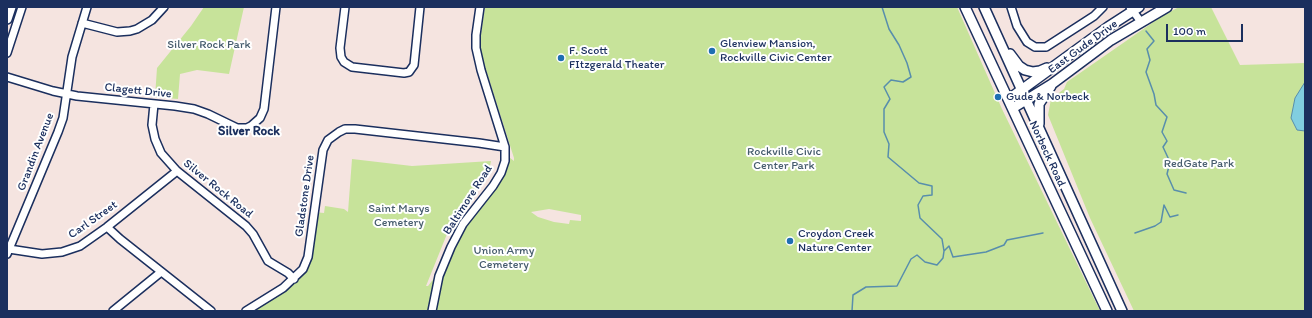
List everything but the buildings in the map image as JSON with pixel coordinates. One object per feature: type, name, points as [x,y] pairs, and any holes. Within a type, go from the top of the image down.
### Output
[{"type":"main road","points":[[7,19],[11,7]]},
{"type":"main road","name":"Norbeck Road","points":[[965,7],[1107,311]]},
{"type":"main road","name":"Norbeck Road","points":[[984,7],[1122,311]]},
{"type":"main road","name":"East Gude Drive","points":[[1013,108],[1052,84],[1111,40],[1167,7]]},
{"type":"main road","name":"East Gude Drive","points":[[1009,99],[1134,8]]},
{"type":"main road","points":[[999,39],[1019,66],[1029,72],[1040,72],[1060,62]]},
{"type":"main road","points":[[1040,131],[1038,114],[1039,104],[1052,84]]},
{"type":"street","points":[[7,53],[22,7]]},
{"type":"street","name":"Grandin Avenue","points":[[8,252],[63,118],[72,57],[87,7]]},
{"type":"street","points":[[82,23],[117,32],[130,31],[137,29],[152,20],[164,7]]},
{"type":"street","name":"Clagett Drive","points":[[7,76],[52,91],[66,94],[194,109],[237,128],[251,126],[260,118],[264,109],[276,7]]},
{"type":"street","points":[[345,7],[340,48],[341,57],[344,62],[352,67],[404,73],[409,72],[414,65],[420,7]]},
{"type":"street","name":"Baltimore Road","points":[[432,311],[439,276],[450,247],[463,224],[493,186],[501,173],[505,161],[505,147],[481,70],[476,48],[476,35],[480,7]]},
{"type":"street","points":[[1011,7],[1027,42],[1035,47],[1046,47],[1094,16],[1103,7]]},
{"type":"street","points":[[1134,8],[1141,22]]},
{"type":"street","name":"Silver Rock Road","points":[[154,104],[152,126],[155,139],[161,153],[176,171],[246,226],[254,234],[268,261],[288,273],[294,279]]},
{"type":"street","name":"Gladstone Drive","points":[[246,311],[283,288],[303,269],[308,257],[323,150],[328,140],[339,132],[345,129],[355,128],[505,147]]},
{"type":"street","name":"Carl Street","points":[[8,252],[42,254],[62,252],[80,246],[107,227],[176,171]]},
{"type":"street","points":[[107,227],[161,272],[212,311]]},
{"type":"street","points":[[113,311],[161,272]]},
{"type":"green space","name":"Silver Rock Park","points":[[204,7],[244,7],[229,74],[197,70],[180,74],[178,99],[155,97],[157,68],[191,26]]},
{"type":"green space","name":"Rockville Civic Center Park","points":[[485,7],[957,7],[1002,109],[1100,311],[256,311],[254,307],[303,269],[314,212],[324,213],[325,206],[344,209],[348,212],[352,159],[412,166],[491,161],[489,171],[449,229],[426,286],[428,286],[442,268],[451,247],[493,186],[505,154],[514,161],[479,48]],"holes":[[[549,209],[581,215],[581,221],[570,220],[569,224],[554,222],[538,217],[531,212]]]},
{"type":"green space","name":"RedGate Park","points":[[1179,7],[1211,7],[1240,65],[1305,63],[1305,311],[1134,311],[1090,218],[1048,115],[1051,99],[1064,89],[1067,82],[1162,16]]},
{"type":"water","points":[[1305,82],[1305,131],[1297,130],[1291,118],[1295,98]]},
{"type":"waterway","points":[[852,311],[853,295],[866,287],[897,286],[911,259],[917,255],[925,262],[937,265],[943,258],[944,251],[942,239],[920,218],[918,205],[923,196],[932,195],[932,186],[919,183],[888,157],[889,144],[884,132],[884,109],[890,99],[884,87],[891,80],[903,82],[911,77],[899,45],[889,29],[882,7]]},
{"type":"waterway","points":[[1146,31],[1154,41],[1147,49],[1150,60],[1146,72],[1154,94],[1156,105],[1167,117],[1162,132],[1167,141],[1163,147],[1170,162],[1167,174],[1174,190],[1186,193]]},
{"type":"waterway","points":[[1135,233],[1155,226],[1161,222],[1164,205],[1170,217],[1178,215]]},
{"type":"waterway","points":[[944,251],[949,246],[953,257],[986,252],[1004,245],[1007,240],[1043,233]]},
{"type":"place","name":"Glenview Mansion, Rockville Civic Center","points":[[712,51]]},
{"type":"place","name":"F. Scott FItzgerald Theater","points":[[561,58]]},
{"type":"place","name":"Gude & Norbeck","points":[[998,97]]},
{"type":"place","name":"Croydon Creek Nature Center","points":[[790,241]]},
{"type":"district","name":"Silver Rock","points":[[249,132]]},
{"type":"park label","name":"Saint Marys Cemetery","points":[[399,216]]},
{"type":"park label","name":"Union Army Cemetery","points":[[504,258]]}]
